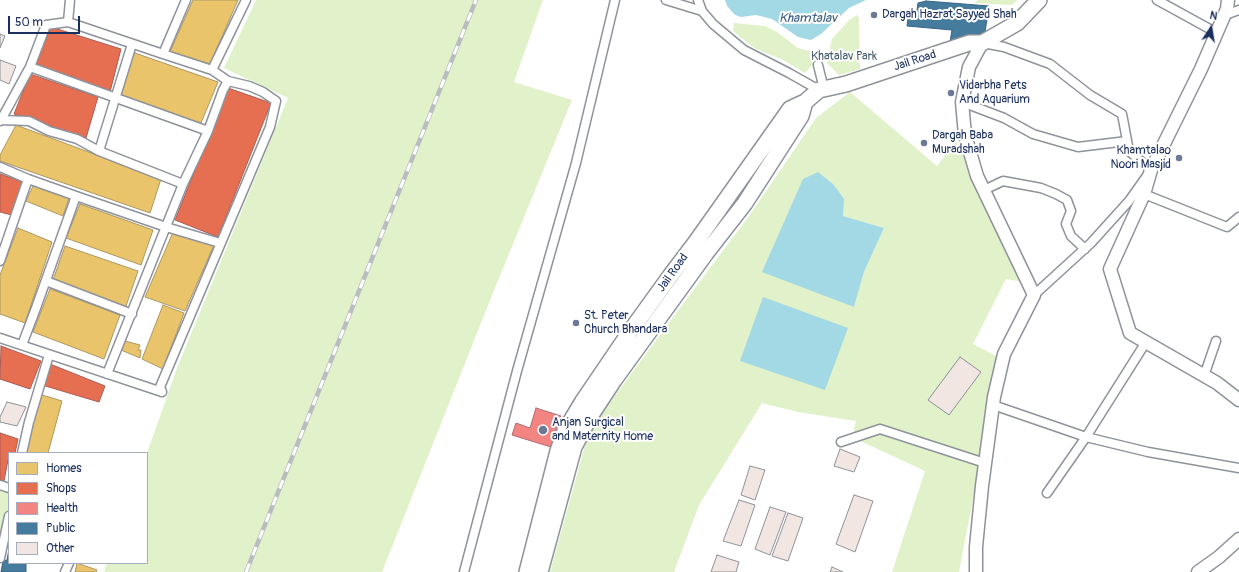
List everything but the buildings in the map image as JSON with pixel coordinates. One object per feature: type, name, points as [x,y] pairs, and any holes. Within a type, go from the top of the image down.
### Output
[{"type":"highway","points":[[982,43],[1017,23],[1039,0]]},
{"type":"highway","name":"Jail Road","points":[[527,572],[558,451],[569,425],[583,401],[632,329],[696,242],[790,109],[805,102],[821,90],[846,84],[969,44],[982,43]]},
{"type":"highway","name":"Jail Road","points":[[540,572],[574,447],[589,418],[614,380],[745,203],[801,116],[805,102]]},
{"type":"main road","points":[[1228,0],[1225,15],[1201,69],[1151,170],[1144,194],[1110,269],[1130,333],[1216,383],[1239,400]]},
{"type":"main road","points":[[976,572],[976,547],[993,405],[1004,354],[1034,295],[977,176],[965,135],[962,102],[968,67],[982,43]]},
{"type":"main road","points":[[1198,572],[1219,557],[1239,539]]},
{"type":"street","points":[[68,22],[70,0]]},
{"type":"street","points":[[163,54],[186,0]]},
{"type":"street","points":[[212,70],[246,0]]},
{"type":"street","points":[[464,572],[517,371],[576,163],[616,0]]},
{"type":"street","points":[[666,0],[702,11]]},
{"type":"street","points":[[698,0],[702,11],[713,24],[744,50],[821,90]]},
{"type":"street","points":[[1157,0],[1217,32]]},
{"type":"street","points":[[1225,15],[1239,10]]},
{"type":"street","points":[[0,338],[162,392],[160,387],[270,127],[276,101],[264,92],[249,86],[228,81],[212,70],[68,22],[46,25],[30,67],[1,121],[29,121],[49,131],[77,138],[99,151],[183,184]]},
{"type":"street","points":[[982,43],[1004,47],[1050,64],[1090,95],[1122,114],[1129,151],[1151,170],[1129,201],[1085,249],[1034,295]]},
{"type":"street","points":[[99,151],[132,44]]},
{"type":"street","points":[[818,65],[821,90]]},
{"type":"street","points":[[30,67],[208,131]]},
{"type":"street","points":[[107,374],[183,184],[208,131],[223,90],[228,81]]},
{"type":"street","points":[[962,102],[1004,118],[1033,134],[1078,147],[1127,141]]},
{"type":"street","points":[[0,168],[76,196],[220,244]]},
{"type":"street","points":[[0,261],[28,179]]},
{"type":"street","points":[[984,190],[1003,181],[1041,188],[1067,200],[1071,211],[1066,224],[1071,236],[1085,249]]},
{"type":"street","points":[[1144,194],[1227,227],[1239,217]]},
{"type":"street","points":[[22,345],[76,196]]},
{"type":"street","points":[[46,281],[132,314]]},
{"type":"street","points":[[1204,376],[1216,341]]},
{"type":"street","points":[[1047,493],[1086,437],[1146,342]]},
{"type":"street","points":[[22,452],[29,422],[49,354]]},
{"type":"street","points":[[993,405],[1086,437],[1148,452],[1239,468]]},
{"type":"street","points":[[841,442],[880,429],[985,463]]},
{"type":"street","points":[[0,558],[8,521]]},
{"type":"green space","points":[[256,0],[543,0],[514,82],[572,100],[495,288],[382,572],[104,572],[107,564],[148,564],[147,452],[177,368],[288,98],[224,68]]},
{"type":"green space","points":[[978,0],[1017,0],[1012,5],[974,3]]},
{"type":"green space","name":"Khatalav Park","points":[[857,15],[859,18],[860,69],[839,75],[827,63],[832,39],[849,20]]},
{"type":"green space","name":"Khatalav Park","points":[[734,23],[765,26],[777,32],[798,48],[813,52],[813,64],[805,73],[783,60],[754,48],[733,31]]},
{"type":"green space","points":[[850,92],[937,166],[956,141],[1024,282],[1006,279],[973,344],[1000,358],[959,572],[892,572],[925,471],[854,438],[856,421],[798,412],[762,403],[699,505],[674,572],[550,572],[589,431],[749,216],[816,118]],"holes":[[[843,216],[884,228],[864,272],[854,307]]]},
{"type":"green space","points":[[0,491],[8,493],[8,514],[0,550]]},
{"type":"water","name":"Khamtalav","points":[[725,0],[866,0],[849,8],[821,34],[811,40],[798,37],[772,19],[756,15],[741,17],[735,15],[727,6]]},
{"type":"water","points":[[818,172],[833,184],[844,199],[843,216],[884,228],[864,272],[854,307],[762,272],[803,179]]},
{"type":"water","points":[[763,297],[848,328],[825,390],[740,361]]},
{"type":"railway","points":[[246,572],[476,0]]},
{"type":"place","name":"Dargah Hazrat Sayyed Shah","points":[[874,15]]},
{"type":"place","name":"Vidarbha Pets And Aquarium","points":[[951,93]]},
{"type":"place","name":"Dargah Baba Muradshah","points":[[924,143]]},
{"type":"place","name":"Khamtalao Noori Masjid","points":[[1179,158]]},
{"type":"place","name":"St. Peter Church Bhandara","points":[[576,323]]},
{"type":"place","name":"Anjan Surgical and Maternity Home","points":[[543,430]]}]
